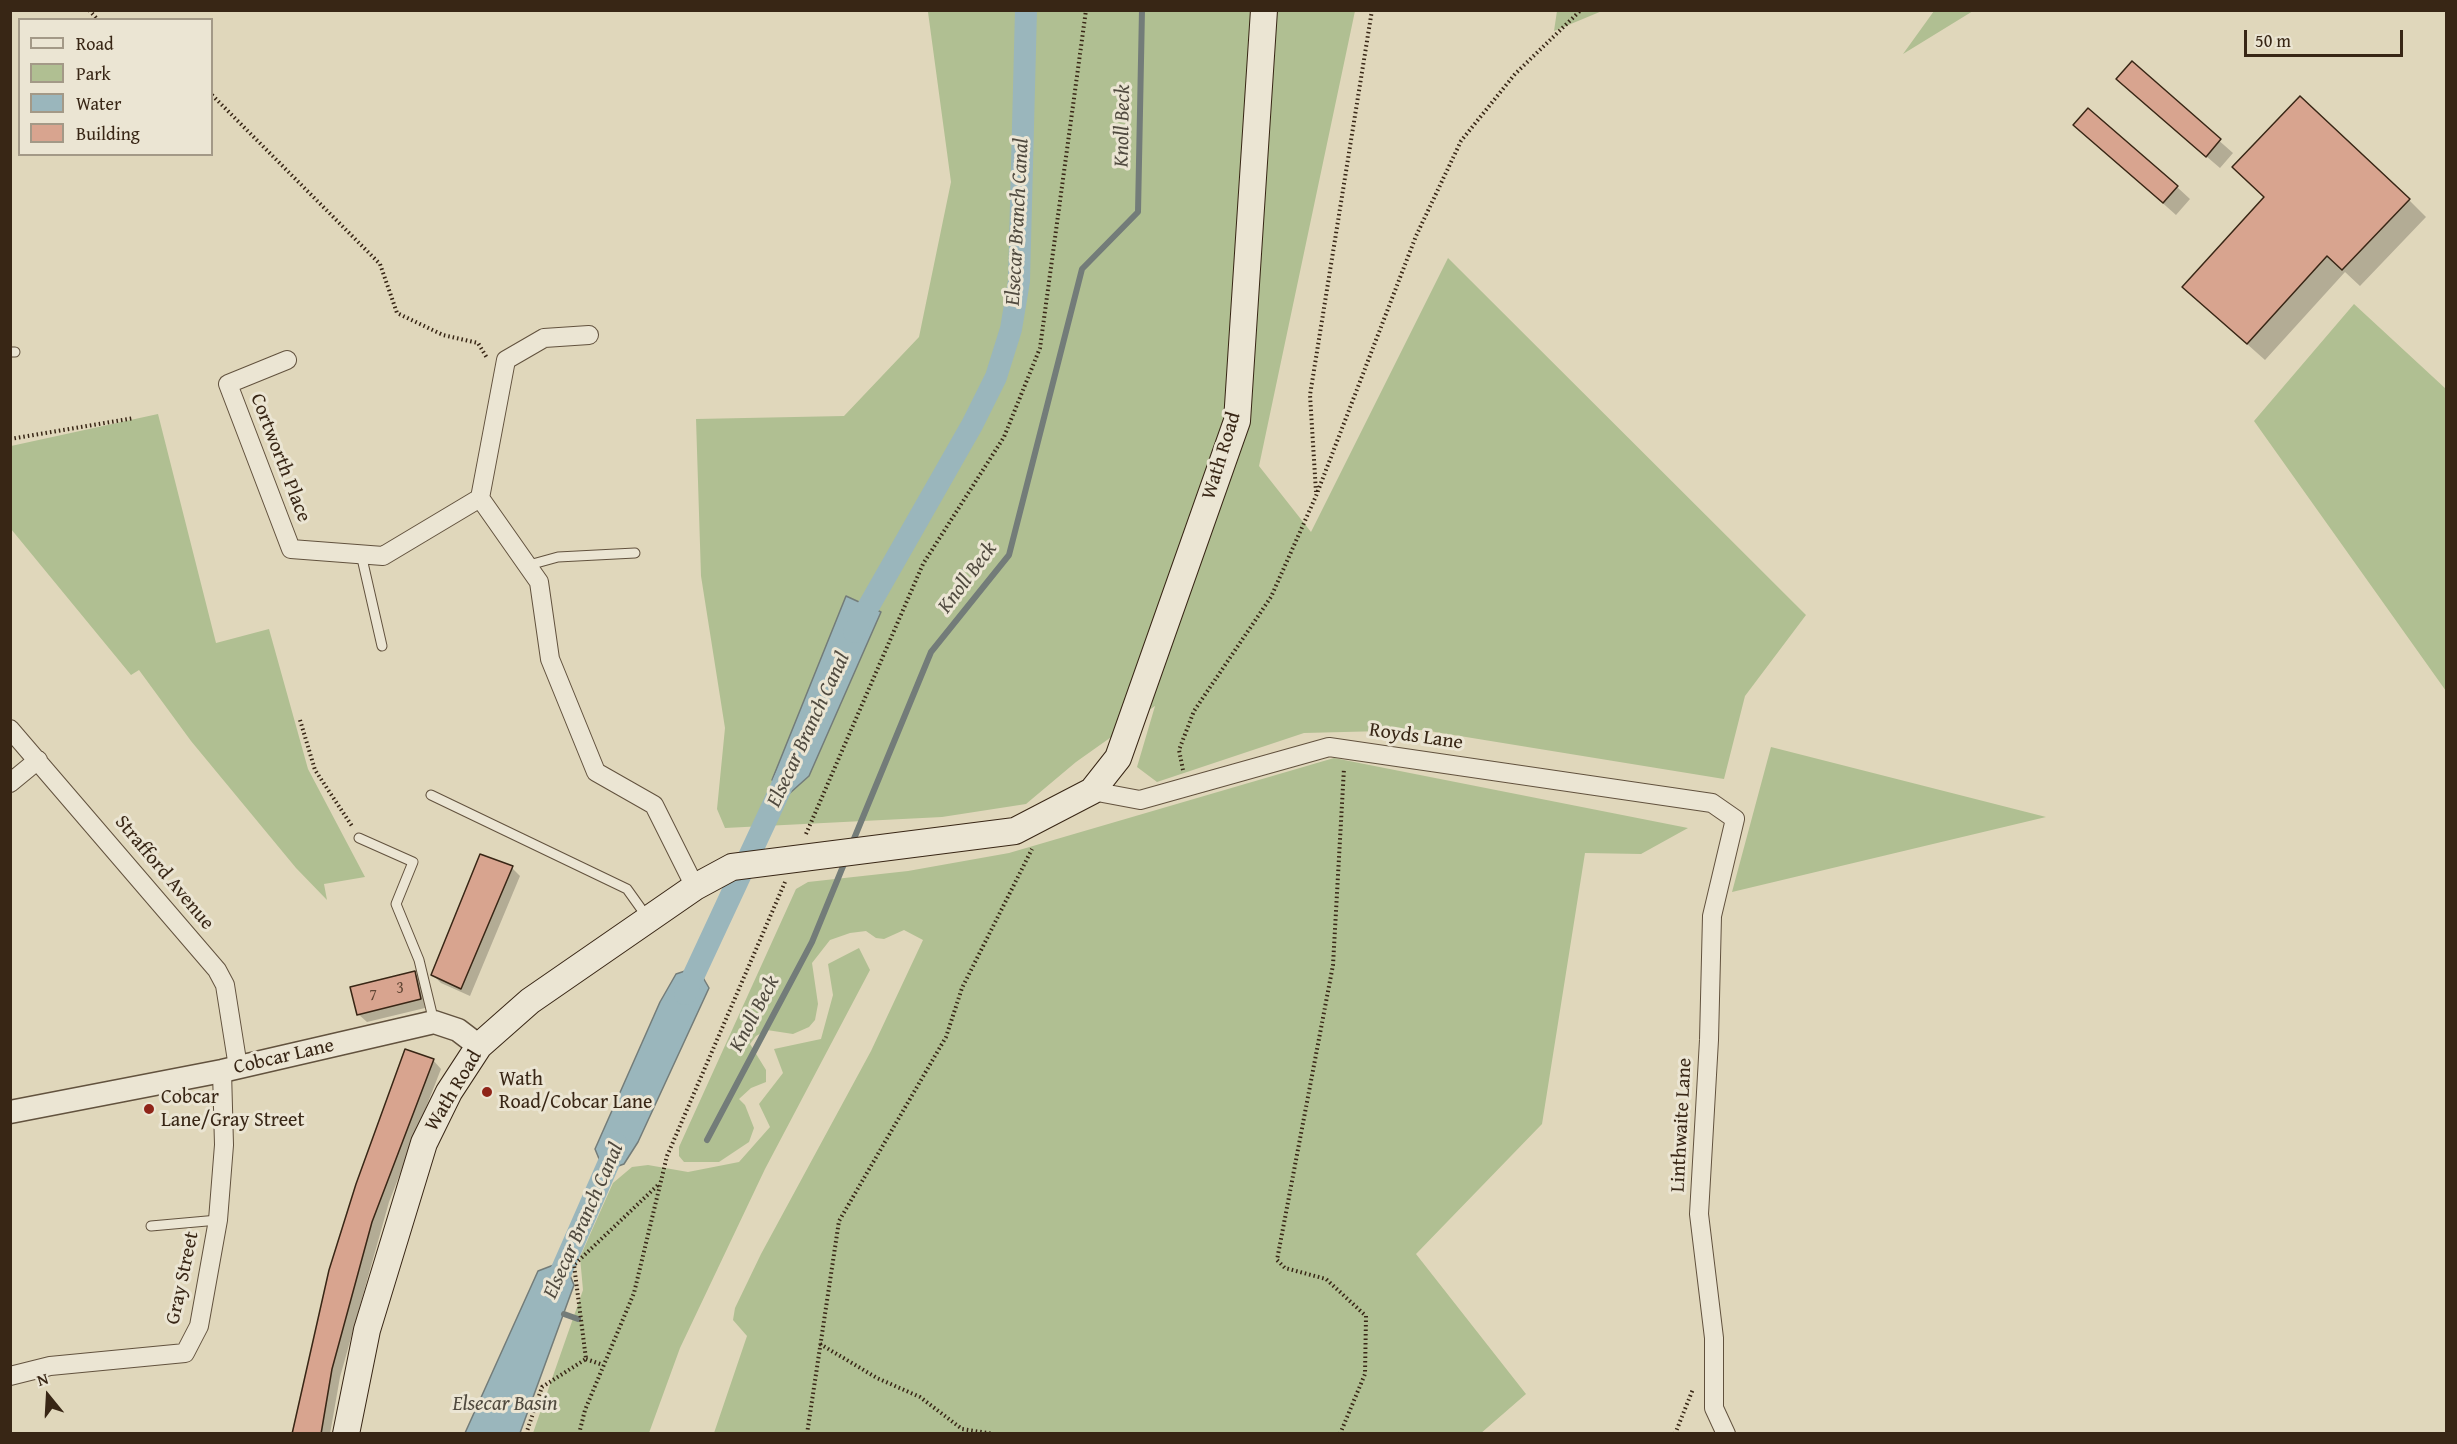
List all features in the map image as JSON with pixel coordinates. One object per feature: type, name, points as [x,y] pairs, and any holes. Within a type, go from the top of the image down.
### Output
[{"type":"main road","name":"Wath Road","points":[[346,1434],[367,1330],[424,1143],[449,1092],[479,1046],[530,1001],[695,887],[732,867],[1015,831],[1092,791],[1118,758],[1237,421],[1263,10]]},
{"type":"street","points":[[589,335],[544,338],[506,360],[480,498],[539,582],[550,659],[596,772],[654,805],[695,887]]},
{"type":"street","name":"Cortworth Place","points":[[286,360],[228,384],[291,549],[383,556],[480,498]]},
{"type":"street","name":"Strafford Avenue","points":[[10,729],[217,970],[225,985],[230,1069]]},
{"type":"street","name":"Royds Lane","points":[[1092,791],[1140,800],[1329,747],[1712,803],[1735,819]]},
{"type":"street","points":[[10,783],[38,760]]},
{"type":"street","name":"Linthwaite Lane","points":[[1726,1434],[1714,1408],[1714,1338],[1699,1214],[1709,1040],[1712,916],[1735,819]]},
{"type":"street","points":[[434,1022],[458,1030],[479,1046]]},
{"type":"street","name":"Cobcar Lane","points":[[10,1112],[230,1069],[434,1022]]},
{"type":"street","name":"Gray Street","points":[[10,1376],[50,1366],[185,1353],[199,1326],[218,1220],[230,1069]]},
{"type":"lane","points":[[529,565],[558,557],[635,553]]},
{"type":"lane","points":[[361,554],[381,646]]},
{"type":"lane","points":[[431,795],[627,889],[649,919]]},
{"type":"lane","points":[[359,838],[412,862],[396,904],[419,960],[434,1022]]},
{"type":"lane","points":[[151,1226],[218,1220]]},
{"type":"path","points":[[579,1434],[603,1365],[634,1293],[667,1156],[785,861],[923,564],[1004,437],[1040,348],[1086,10]]},
{"type":"path","points":[[1316,496],[1310,395],[1372,10]]},
{"type":"path","points":[[1186,788],[1179,750],[1194,711],[1271,597],[1316,496],[1416,236],[1461,141],[1515,74],[1581,10]]},
{"type":"path","points":[[213,96],[380,264],[397,313],[443,335],[478,343],[487,359],[487,368]]},
{"type":"path","points":[[10,439],[134,418]]},
{"type":"path","points":[[300,720],[315,770],[359,838]]},
{"type":"path","points":[[1340,1434],[1365,1374],[1365,1316],[1326,1280],[1285,1268],[1277,1260],[1333,965],[1345,760],[1350,750]]},
{"type":"path","points":[[807,1434],[838,1221],[946,1038],[962,988],[1049,815]]},
{"type":"path","points":[[586,1359],[573,1264],[661,1183]]},
{"type":"path","points":[[820,1344],[877,1378],[920,1396],[962,1429],[994,1434]]},
{"type":"path","points":[[586,1359],[603,1365]]},
{"type":"path","points":[[526,1434],[542,1387],[586,1359]]},
{"type":"green space","points":[[1557,10],[1602,11],[1554,31]]},
{"type":"green space","points":[[826,11],[1355,11],[1259,466],[1311,532],[1448,258],[1806,615],[1745,696],[1724,779],[1423,730],[1304,733],[1157,782],[1137,767],[1155,706],[1076,762],[1026,804],[942,817],[725,828],[717,809],[725,728],[701,576],[696,419],[844,416],[919,337],[951,182],[928,12]]},
{"type":"green space","points":[[1934,11],[1973,11],[1903,54]]},
{"type":"green space","points":[[2354,304],[2446,389],[2446,691],[2254,421]]},
{"type":"green space","points":[[158,414],[216,643],[269,629],[308,769],[365,877],[324,884],[327,900],[296,868],[191,741],[139,670],[131,675],[11,529],[11,446]]},
{"type":"green space","points":[[1771,747],[2046,817],[1732,892]]},
{"type":"green space","points":[[1334,758],[1688,828],[1641,854],[1585,853],[1542,1124],[1416,1254],[1526,1394],[1480,1434],[714,1433],[747,1336],[733,1320],[735,1308],[761,1254],[871,1051],[923,940],[904,930],[884,939],[876,938],[866,931],[850,933],[830,940],[812,963],[818,1004],[815,1020],[809,1027],[793,1034],[767,1030],[756,1036],[750,1044],[766,1070],[766,1082],[751,1088],[739,1099],[745,1105],[754,1128],[749,1142],[719,1162],[684,1162],[679,1156],[679,1147],[796,889],[808,882],[908,871],[1009,853]]},
{"type":"green space","points":[[859,948],[870,970],[765,1169],[680,1348],[649,1433],[533,1433],[583,1290],[580,1257],[613,1183],[632,1167],[648,1165],[688,1172],[739,1162],[770,1127],[759,1104],[783,1073],[774,1049],[821,1039],[833,995],[828,964]]},
{"type":"water","points":[[846,596],[881,612],[809,776],[790,793],[772,780]]},
{"type":"water","points":[[697,967],[709,988],[638,1142],[624,1164],[604,1171],[595,1149],[660,1002],[676,974]]},
{"type":"water","name":"Elsecar Basin","points":[[564,1261],[574,1285],[520,1433],[465,1433],[538,1271]]},
{"type":"building","points":[[2132,61],[2221,139],[2206,157],[2116,79]]},
{"type":"building","points":[[2300,96],[2410,199],[2342,270],[2327,256],[2247,344],[2182,287],[2264,197],[2232,167]]},
{"type":"building","points":[[2088,108],[2178,186],[2163,203],[2073,125]]},
{"type":"building","points":[[480,854],[513,866],[461,989],[431,975]]},
{"type":"building","points":[[415,971],[421,999],[357,1015],[350,987]]},
{"type":"building","points":[[405,1049],[434,1059],[372,1222],[332,1369],[321,1434],[292,1434],[329,1270],[356,1184]]},
{"type":"waterway","name":"Elsecar Branch Canal","points":[[854,632],[972,425],[996,377],[1011,329],[1019,281],[1026,10]]},
{"type":"waterway","name":"Knoll Beck","points":[[851,846],[931,652],[1009,555],[1082,269],[1138,212],[1142,10]]},
{"type":"waterway","name":"Elsecar Branch Canal","points":[[685,994],[794,760]]},
{"type":"waterway","name":"Knoll Beck","points":[[707,1140],[812,942],[846,859]]},
{"type":"waterway","name":"Elsecar Branch Canal","points":[[553,1290],[617,1144]]},
{"type":"waterway","points":[[564,1314],[578,1319]]},
{"type":"place","name":"Wath Road/Cobcar Lane","points":[[487,1092]]},
{"type":"place","name":"Cobcar Lane/Gray Street","points":[[149,1109]]}]
